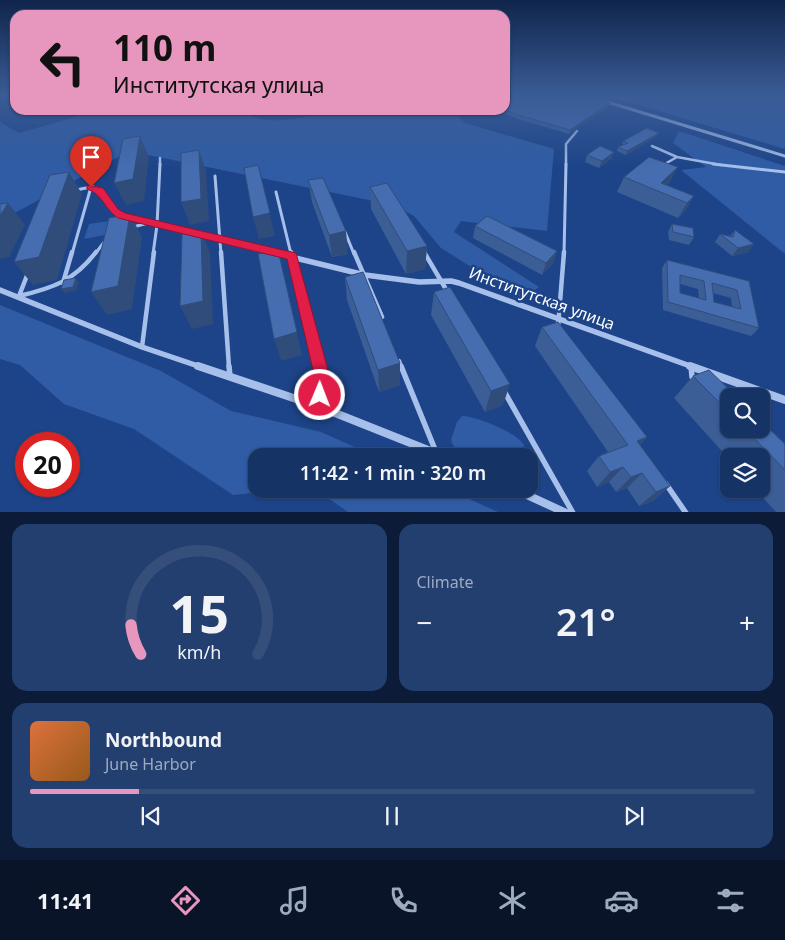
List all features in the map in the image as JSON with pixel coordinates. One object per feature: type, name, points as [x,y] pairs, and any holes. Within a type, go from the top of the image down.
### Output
[{"type":"street","points":[[666,120],[785,156]]},
{"type":"street","name":"Институтская улица","points":[[91,187],[100,190],[117,214],[365,275],[397,280],[459,283],[785,400]]},
{"type":"street","points":[[0,290],[19,296],[142,347],[320,407],[422,448]]},
{"type":"street","points":[[534,498],[566,512]]},
{"type":"lane","points":[[558,334],[565,242],[566,144],[577,131]]},
{"type":"lane","points":[[652,146],[677,157],[717,165],[785,172]]},
{"type":"lane","points":[[661,166],[677,157]]},
{"type":"lane","points":[[142,347],[159,225],[160,158]]},
{"type":"lane","points":[[215,176],[218,239],[230,377]]},
{"type":"lane","points":[[63,283],[91,187],[73,190]]},
{"type":"lane","points":[[276,192],[320,370],[320,407]]},
{"type":"lane","points":[[129,228],[148,223]]},
{"type":"lane","points":[[342,225],[365,275],[385,326]]},
{"type":"lane","points":[[19,296],[53,288],[63,283],[81,270],[109,238]]},
{"type":"lane","points":[[422,249],[449,295]]},
{"type":"lane","points":[[19,296],[29,268]]},
{"type":"lane","points":[[396,352],[437,448]]},
{"type":"lane","points":[[691,366],[692,377],[698,383]]},
{"type":"lane","points":[[499,382],[573,512]]},
{"type":"lane","points":[[663,481],[686,512]]},
{"type":"shaded area","points":[[65,120],[462,120],[465,123],[554,149],[547,231],[461,221],[454,232],[539,287],[522,299],[441,248],[414,216],[393,205],[129,151],[0,221],[0,122],[19,133]]},
{"type":"shaded area","points":[[688,120],[785,120],[785,149]]},
{"type":"shaded area","points":[[679,131],[785,166],[785,254],[681,170],[706,167],[673,143]]},
{"type":"shaded area","points":[[109,221],[105,235],[84,239],[89,224]]},
{"type":"shaded area","points":[[0,305],[161,371],[231,411],[321,432],[357,448],[248,448],[248,494],[233,495],[134,429],[64,404],[20,365],[0,359]]},
{"type":"shaded area","points":[[462,416],[486,422],[514,435],[524,445],[523,448],[456,448],[451,440],[457,422]]},
{"type":"shaded area","points":[[328,498],[467,498],[498,512],[348,512]]},
{"type":"building","points":[[536,120],[585,120],[570,130]]},
{"type":"building","points":[[647,128],[659,133],[627,151],[618,147],[628,143],[623,141]]},
{"type":"building","points":[[140,136],[133,179],[114,183],[123,139]]},
{"type":"building","points":[[600,146],[614,152],[602,161],[587,155]]},
{"type":"building","points":[[199,150],[201,199],[181,202],[181,153]]},
{"type":"building","points":[[649,157],[678,167],[661,183],[694,196],[687,203],[624,177]]},
{"type":"building","points":[[258,165],[270,213],[253,217],[244,168]]},
{"type":"building","points":[[69,172],[39,257],[14,262],[50,175]]},
{"type":"building","points":[[323,178],[346,231],[329,235],[308,180]]},
{"type":"building","points":[[387,183],[427,246],[407,251],[370,187]]},
{"type":"building","points":[[8,203],[0,216],[0,204]]},
{"type":"building","points":[[130,214],[118,286],[91,292],[109,218]]},
{"type":"building","points":[[487,216],[557,251],[546,263],[475,226]]},
{"type":"building","points":[[672,224],[693,228],[694,237],[673,232]]},
{"type":"building","points":[[201,230],[203,301],[180,306],[182,234]]},
{"type":"building","points":[[735,230],[754,244],[738,248],[720,234],[733,237]]},
{"type":"building","points":[[278,250],[297,332],[274,339],[258,254]]},
{"type":"building","points":[[667,260],[749,281],[759,328],[668,302]],"holes":[[[680,275],[704,281],[706,300],[680,293]],[[712,283],[737,290],[741,309],[714,302]]]},
{"type":"building","points":[[363,272],[400,363],[378,370],[345,277]]},
{"type":"building","points":[[76,278],[73,287],[61,289],[64,280]]},
{"type":"building","points":[[450,287],[510,384],[491,391],[434,292]]},
{"type":"building","points":[[558,322],[647,437],[637,441],[670,486],[656,492],[642,473],[631,477],[623,467],[610,472],[599,456],[628,445],[542,327]]},
{"type":"building","points":[[709,370],[728,388],[720,388],[720,403],[693,376]]},
{"type":"building","points":[[770,430],[785,444],[785,470],[770,455],[770,448],[764,448],[754,438],[770,438]]},
{"type":"route","points":[[91,187],[100,190],[114,212],[121,216],[292,256],[320,370],[320,395]]}]
